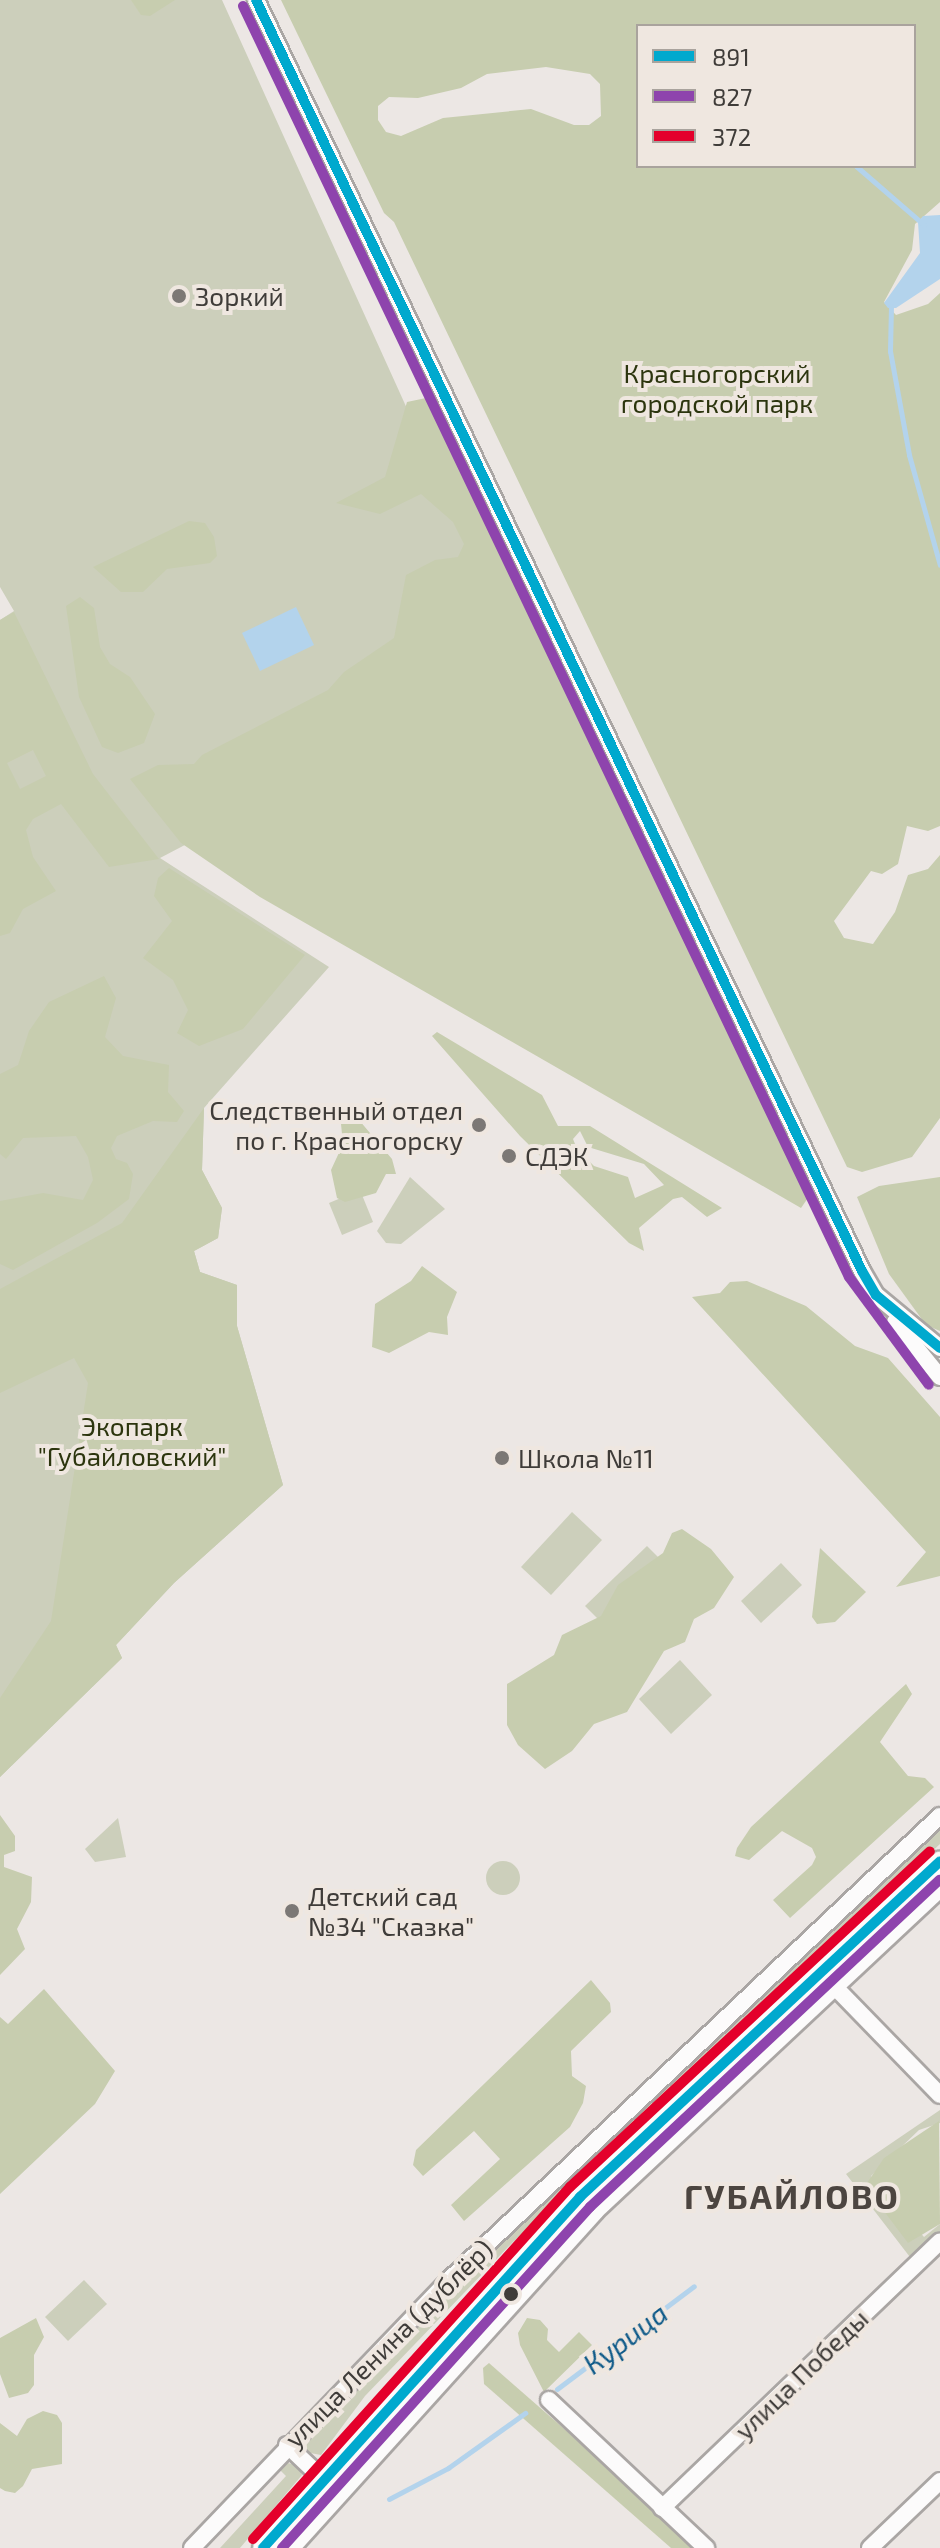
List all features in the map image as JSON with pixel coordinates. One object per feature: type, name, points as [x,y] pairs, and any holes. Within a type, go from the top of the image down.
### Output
[{"type":"main road","points":[[263,2548],[601,2175],[940,1861]]},
{"type":"main road","points":[[289,2548],[594,2210],[940,1886]]},
{"type":"street","points":[[256,0],[876,1295],[940,1377]]},
{"type":"street","points":[[876,1295],[940,1348]]},
{"type":"street","name":"улица Ленина (дублёр)","points":[[192,2548],[287,2445],[482,2247],[940,1816]]},
{"type":"street","points":[[833,1985],[940,2095]]},
{"type":"street","name":"улица Победы","points":[[662,2508],[940,2241]]},
{"type":"street","points":[[549,2400],[706,2548]]},
{"type":"street","points":[[287,2445],[323,2479]]},
{"type":"street","points":[[870,2548],[940,2481]]},
{"type":"green space","points":[[0,0],[222,0],[524,667],[160,858],[329,967],[204,1108],[202,1170],[222,1208],[218,1238],[194,1251],[200,1272],[237,1285],[237,1326],[283,1485],[174,1583],[116,1645],[122,1658],[0,1777],[0,620],[14,611],[0,587]]},
{"type":"green space","points":[[131,0],[175,0],[150,16],[141,15]]},
{"type":"green space","name":"Красногорский городской парк","points":[[281,0],[940,0],[940,202],[915,224],[912,250],[884,302],[896,315],[928,304],[940,293],[940,826],[928,831],[907,826],[898,864],[882,874],[871,871],[834,921],[844,938],[873,944],[895,912],[908,875],[928,869],[940,855],[940,1118],[912,1157],[862,1172],[847,1167],[394,222],[384,213]],"holes":[[[546,67],[590,74],[600,84],[601,116],[589,125],[574,125],[531,109],[443,118],[401,136],[386,132],[378,120],[378,106],[389,97],[418,98],[461,88],[487,74]]]},
{"type":"green space","points":[[426,398],[483,505],[805,1181],[810,1195],[801,1208],[260,897],[181,843],[130,779],[158,765],[194,764],[202,755],[328,690],[344,672],[394,638],[406,575],[435,560],[458,557],[464,544],[453,522],[421,494],[380,514],[336,503],[385,477],[407,402]]},
{"type":"green space","points":[[189,521],[205,523],[214,537],[217,556],[210,563],[167,569],[143,592],[121,592],[93,567]]},
{"type":"green space","points":[[80,597],[94,608],[100,647],[110,664],[130,677],[155,714],[144,743],[118,753],[102,747],[79,697],[66,606]]},
{"type":"green space","points":[[14,612],[93,774],[159,859],[109,867],[61,804],[33,819],[26,830],[33,857],[56,891],[23,909],[10,933],[0,936],[0,620]],"holes":[[[33,750],[46,776],[20,789],[7,763]]]},
{"type":"green space","points":[[169,868],[305,955],[243,1029],[199,1046],[177,1033],[188,1010],[173,980],[143,958],[172,921],[154,896],[158,878]]},
{"type":"green space","points":[[104,976],[116,998],[105,1037],[123,1056],[169,1065],[168,1092],[184,1111],[177,1122],[153,1121],[117,1136],[111,1148],[116,1159],[127,1163],[133,1174],[129,1199],[97,1223],[13,1270],[0,1264],[0,1201],[43,1193],[83,1200],[93,1180],[88,1157],[76,1136],[23,1138],[6,1159],[0,1154],[0,1074],[18,1065],[29,1031],[49,1002]]},
{"type":"green space","points":[[437,1032],[542,1095],[558,1126],[590,1126],[722,1208],[707,1217],[682,1197],[673,1199],[639,1228],[644,1251],[629,1243],[520,1136],[432,1036]],"holes":[[[580,1131],[588,1147],[644,1164],[664,1185],[635,1198],[628,1177],[594,1166],[577,1149],[573,1139]]]},
{"type":"green space","name":"Экопарк \"Губайловский\"","points":[[204,1108],[202,1170],[222,1208],[218,1238],[194,1251],[200,1272],[237,1285],[237,1326],[283,1485],[174,1583],[116,1645],[122,1658],[0,1777],[0,1698],[51,1621],[88,1383],[74,1358],[0,1393],[0,1289],[122,1223]]},
{"type":"green space","points":[[340,1114],[359,1120],[392,1159],[396,1174],[386,1174],[376,1193],[345,1202],[337,1198],[331,1170],[343,1144]]},
{"type":"green space","points":[[410,1177],[445,1209],[401,1244],[386,1243],[377,1231]]},
{"type":"green space","points":[[940,1177],[940,1331],[926,1325],[889,1274],[857,1197],[879,1186]]},
{"type":"green space","points":[[360,1190],[373,1222],[342,1235],[329,1203]]},
{"type":"green space","points":[[422,1266],[457,1292],[447,1317],[448,1335],[429,1332],[389,1353],[372,1347],[375,1304],[411,1281]]},
{"type":"green space","points":[[747,1281],[806,1306],[855,1346],[888,1358],[940,1417],[940,1576],[896,1587],[926,1552],[692,1297],[720,1293],[730,1282]]},
{"type":"green space","points":[[572,1512],[602,1540],[551,1595],[521,1567]]},
{"type":"green space","points":[[682,1529],[711,1549],[734,1577],[714,1608],[694,1619],[685,1642],[664,1651],[627,1712],[594,1724],[572,1751],[545,1769],[518,1745],[507,1725],[507,1684],[554,1655],[562,1635],[601,1616],[618,1585],[663,1553],[672,1533]]},
{"type":"green space","points":[[647,1546],[671,1570],[609,1630],[585,1606]]},
{"type":"green space","points":[[820,1548],[866,1592],[835,1622],[817,1624],[812,1617]]},
{"type":"green space","points":[[781,1563],[802,1585],[761,1623],[741,1601]]},
{"type":"green space","points":[[680,1660],[712,1695],[671,1734],[639,1699]]},
{"type":"green space","points":[[906,1684],[912,1694],[880,1742],[908,1776],[925,1778],[934,1787],[790,1918],[773,1900],[812,1865],[816,1857],[812,1848],[782,1831],[749,1860],[735,1856],[737,1848],[751,1827]]},
{"type":"green space","points":[[0,1815],[15,1836],[15,1851],[4,1855],[4,1867],[32,1877],[31,1902],[17,1929],[25,1949],[0,1975]]},
{"type":"green space","points":[[118,1818],[126,1857],[95,1862],[85,1849]]},
{"type":"green space","points":[[940,1826],[940,1844],[513,2242],[365,2396],[321,2455],[305,2452],[303,2443],[387,2351]]},
{"type":"green space","points":[[503,1861],[515,1866],[520,1878],[515,1890],[503,1895],[491,1890],[486,1878],[491,1866]]},
{"type":"green space","points":[[591,1980],[610,2003],[611,2012],[571,2051],[572,2076],[586,2086],[583,2103],[570,2127],[464,2221],[451,2205],[500,2159],[474,2131],[423,2176],[413,2165],[416,2150]]},
{"type":"green space","points":[[44,1989],[115,2071],[95,2104],[0,2194],[0,2017],[8,2024]]},
{"type":"green space","points":[[940,2110],[940,2123],[919,2130],[871,2176],[924,2237],[940,2224],[940,2233],[913,2261],[846,2174]]},
{"type":"green space","points":[[939,2121],[940,2224],[908,2243],[865,2186],[884,2158]]},
{"type":"green space","points":[[84,2280],[107,2304],[68,2341],[45,2317]]},
{"type":"green space","points":[[36,2318],[44,2337],[34,2355],[34,2385],[28,2393],[9,2398],[0,2374],[0,2338]]},
{"type":"green space","points":[[527,2318],[540,2320],[548,2329],[547,2340],[559,2352],[579,2332],[592,2345],[544,2392],[520,2345],[518,2333]]},
{"type":"green space","points":[[489,2363],[692,2548],[671,2548],[484,2384],[483,2368]]},
{"type":"green space","points":[[43,2411],[57,2415],[62,2423],[62,2464],[32,2469],[23,2486],[15,2493],[5,2491],[0,2488],[0,2423],[17,2436],[27,2419]]},
{"type":"green space","points":[[288,2463],[299,2466],[302,2475],[240,2548],[220,2548],[286,2476],[279,2469]]},
{"type":"water","points":[[940,215],[940,279],[896,308],[888,308],[884,303],[920,253],[918,222],[923,216]]},
{"type":"water","points":[[296,607],[314,645],[260,671],[242,633]]},
{"type":"waterway","points":[[858,168],[924,225]]},
{"type":"waterway","points":[[891,306],[890,351],[909,455],[940,565]]},
{"type":"waterway","name":"Курица","points":[[557,2389],[694,2286]]},
{"type":"waterway","name":"Курица","points":[[389,2499],[448,2468],[525,2413]]},
{"type":"transit line","name":"891","points":[[256,0],[862,1271],[876,1295],[940,1348]]},
{"type":"transit line","name":"827","points":[[243,6],[849,1277],[929,1385]]},
{"type":"transit line","name":"372","points":[[253,2539],[570,2187],[930,1851]]},
{"type":"transit line","name":"891","points":[[263,2548],[580,2197],[940,1861]]},
{"type":"transit line","name":"827","points":[[282,2548],[590,2207],[940,1880]]},
{"type":"place","name":"Зоркий","points":[[179,296]]},
{"type":"place","name":"Следственный отдел по г. Красногорску","points":[[479,1125]]},
{"type":"place","name":"СДЭК","points":[[509,1156]]},
{"type":"place","name":"Школа №11","points":[[502,1458]]},
{"type":"place","name":"Детский сад №34 \"Сказка\"","points":[[292,1911]]},
{"type":"district","name":"ГУБАЙЛОВО","points":[[792,2196]]}]
